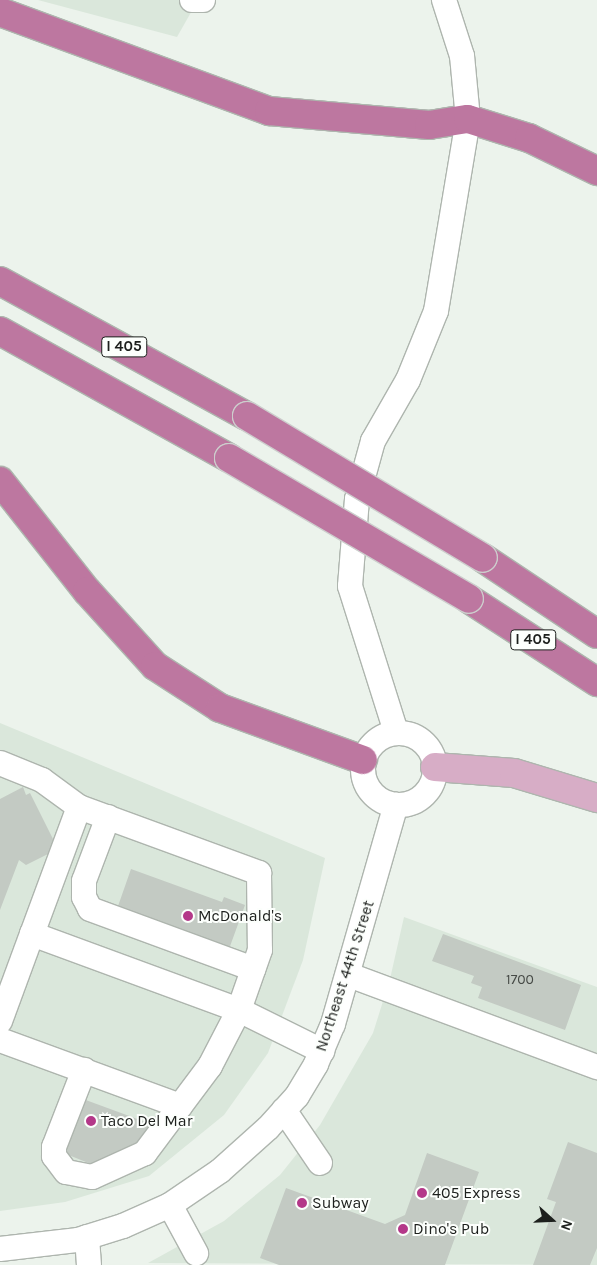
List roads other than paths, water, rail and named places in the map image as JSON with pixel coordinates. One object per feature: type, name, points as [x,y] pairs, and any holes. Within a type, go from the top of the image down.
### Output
[{"type":"highway","points":[[0,12],[268,111],[429,125],[468,119],[529,138],[597,171]]},
{"type":"highway","name":"I 405","points":[[0,281],[247,416],[482,558],[597,634]]},
{"type":"highway","name":"I 405","points":[[0,331],[229,458],[469,599],[597,682]]},
{"type":"highway","points":[[0,481],[87,591],[155,666],[220,708],[363,760]]},
{"type":"main road","points":[[435,767],[514,773],[597,798]]},
{"type":"street","points":[[192,0],[203,0]]},
{"type":"street","points":[[396,732],[350,586],[356,499],[374,441],[408,380],[436,312],[468,119],[462,56],[444,0]]},
{"type":"street","points":[[396,732],[408,733],[427,745],[435,767],[434,779],[424,795],[408,804],[396,805],[373,795],[362,773],[363,760],[375,740],[396,732]]},
{"type":"street","points":[[0,764],[42,780],[78,807],[259,873],[260,950],[239,1010],[210,1066],[145,1153],[92,1177],[66,1172],[59,1166],[54,1147],[84,1070]]},
{"type":"street","name":"Northeast 44th Street","points":[[0,1248],[87,1237],[170,1205],[220,1171],[297,1096],[322,1051],[349,975],[396,805]]},
{"type":"street","points":[[0,1021],[78,807]]},
{"type":"street","points":[[108,818],[84,882],[84,897],[90,909],[253,969]]},
{"type":"street","points":[[32,934],[239,1010],[322,1051]]},
{"type":"street","points":[[349,975],[597,1067]]},
{"type":"street","points":[[0,1040],[180,1106]]},
{"type":"street","points":[[284,1110],[320,1163]]},
{"type":"street","points":[[170,1205],[196,1253]]},
{"type":"street","points":[[87,1237],[89,1265]]},
{"type":"place","name":"McDonald's","points":[[188,916]]},
{"type":"place","name":"Taco Del Mar","points":[[91,1121]]},
{"type":"place","name":"405 Express","points":[[422,1193]]},
{"type":"place","name":"Subway","points":[[302,1203]]},
{"type":"place","name":"Dino's Pub","points":[[403,1229]]}]
